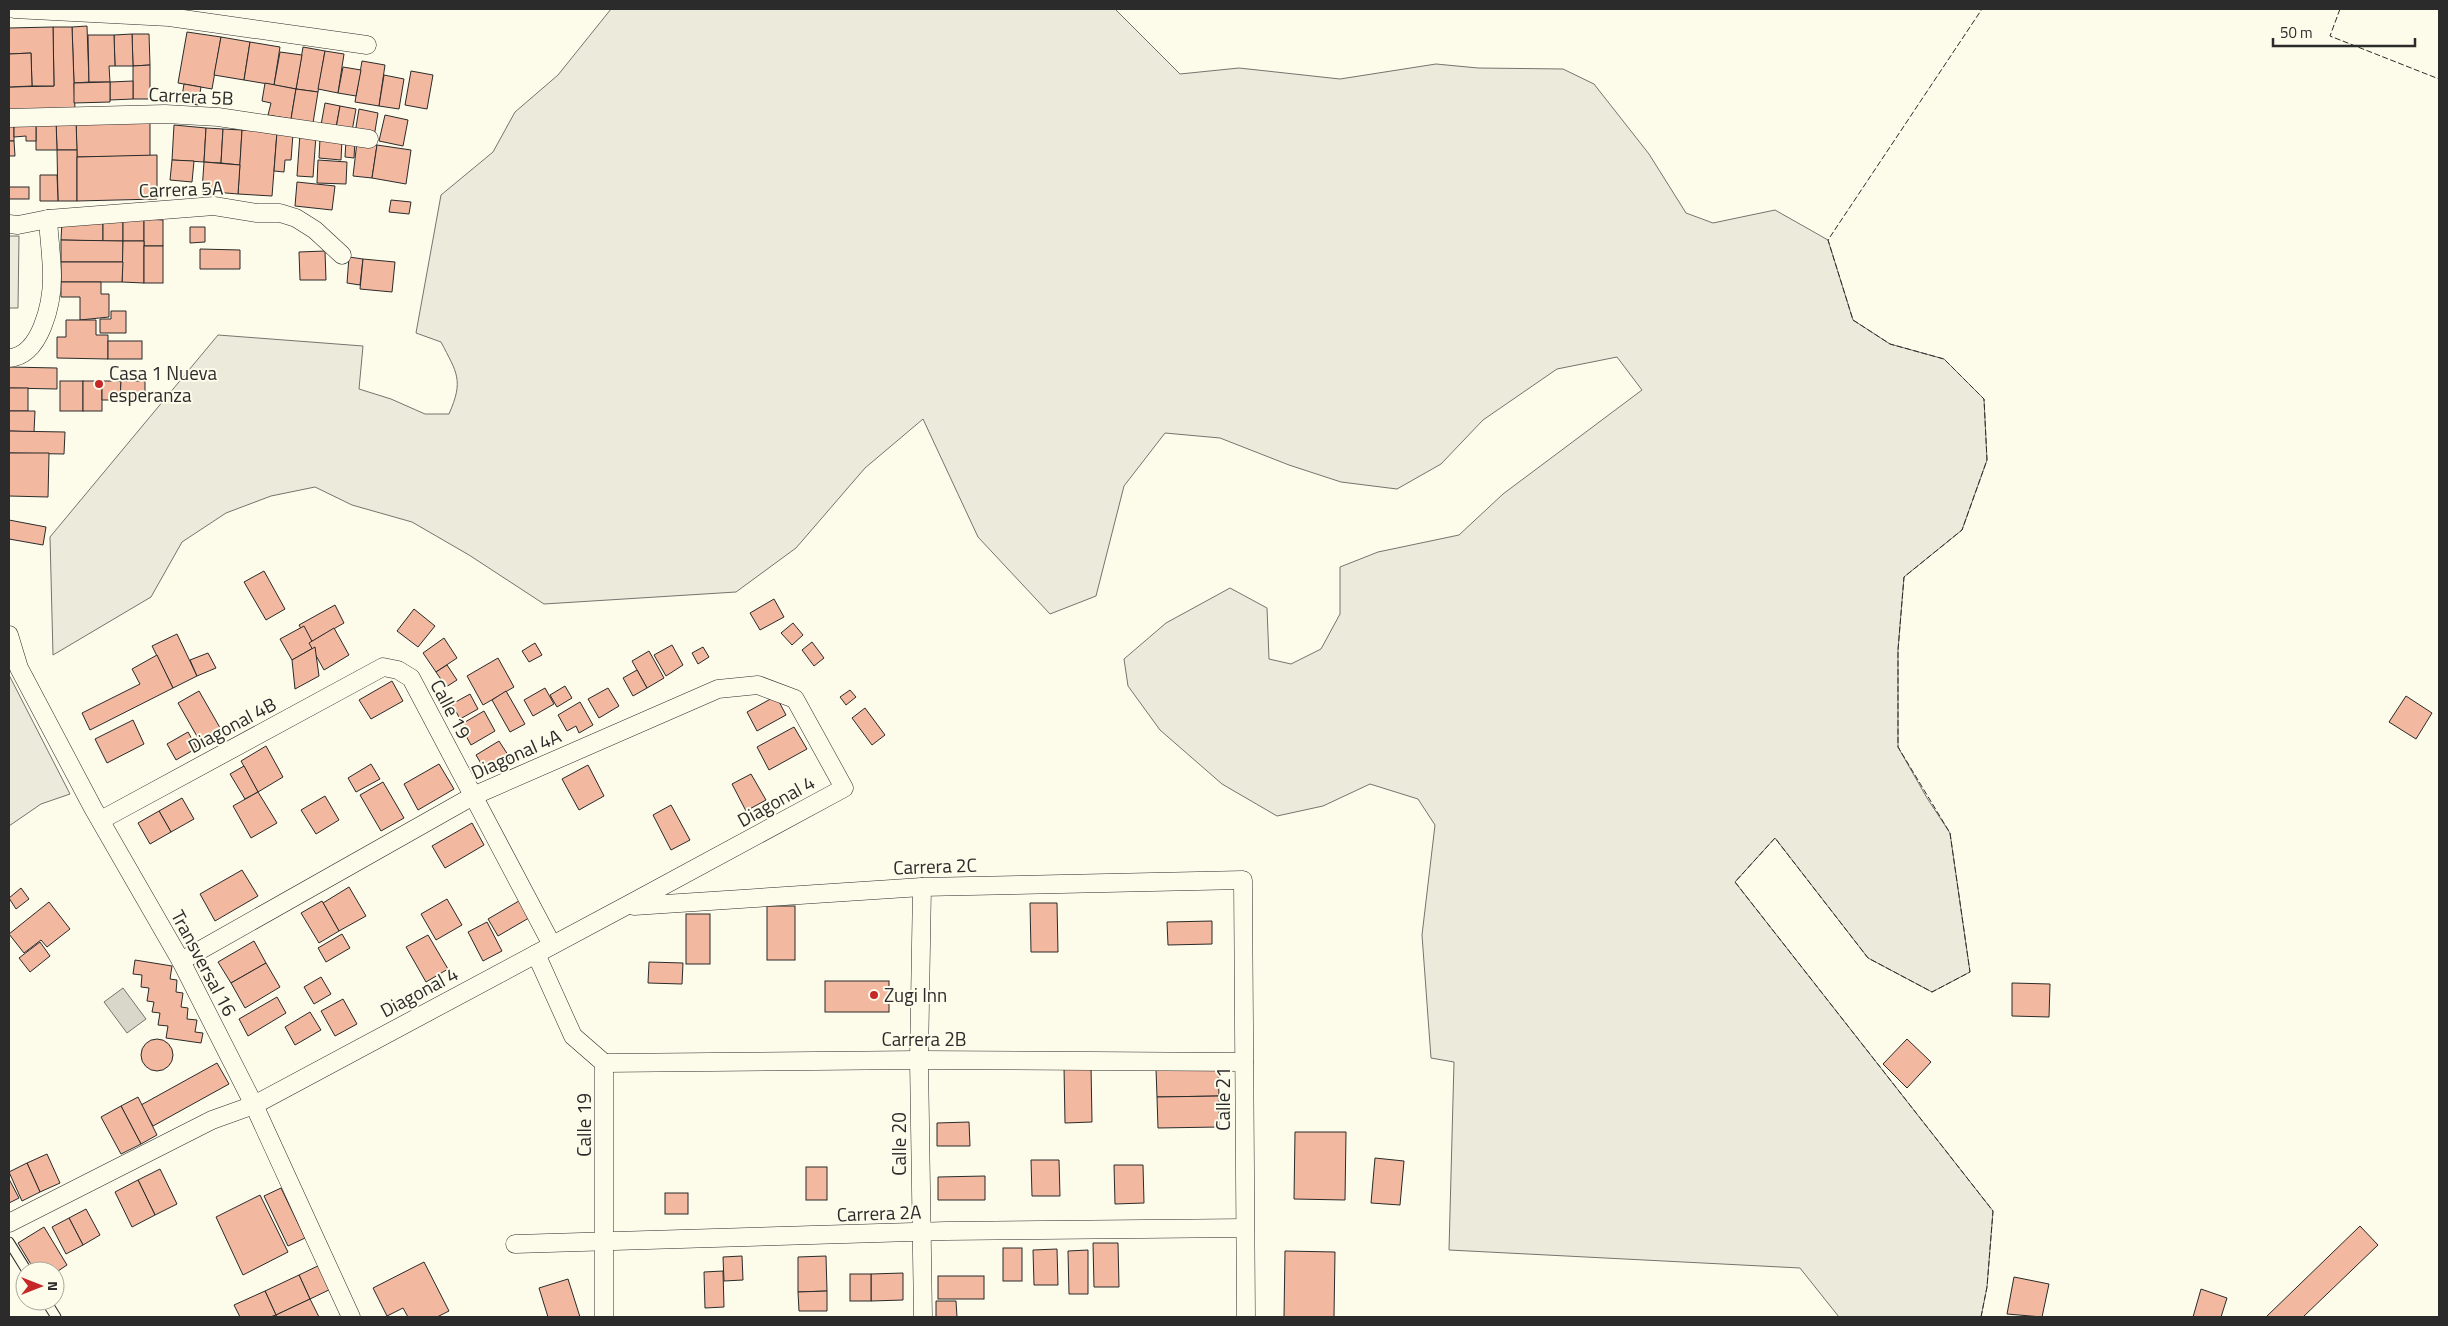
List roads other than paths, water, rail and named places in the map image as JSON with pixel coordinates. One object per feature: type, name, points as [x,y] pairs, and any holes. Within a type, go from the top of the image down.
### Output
[{"type":"street","points":[[14,9],[169,17],[367,45]]},
{"type":"street","name":"Carrera 5B","points":[[9,118],[165,114],[218,117],[369,139]]},
{"type":"street","name":"Carrera 5A","points":[[9,224],[18,225],[48,219],[214,206],[257,213],[280,213],[296,218],[315,230],[342,255]]},
{"type":"street","points":[[9,358],[18,357],[25,353],[43,330],[52,279],[48,219]]},
{"type":"street","name":"Transversal 16","points":[[9,635],[19,668],[101,820],[181,961],[254,1105],[351,1317]]},
{"type":"street","name":"Diagonal 4B","points":[[101,820],[383,668]]},
{"type":"street","name":"Calle 19","points":[[383,668],[398,670],[411,678],[552,945]]},
{"type":"street","name":"Diagonal 4A","points":[[181,961],[473,796],[718,689],[758,685],[795,699],[844,788]]},
{"type":"street","name":"Diagonal 4","points":[[9,1223],[212,1120],[254,1105],[628,906],[844,788]]},
{"type":"street","name":"Carrera 2C","points":[[628,906],[922,887],[1243,880]]},
{"type":"street","name":"Calle 21","points":[[1243,880],[1246,1317]]},
{"type":"street","name":"Calle 20","points":[[922,887],[919,1060],[920,1233],[923,1317]]},
{"type":"street","points":[[536,954],[573,1036],[604,1063]]},
{"type":"street","name":"Carrera 2B","points":[[604,1063],[919,1060],[1244,1062]]},
{"type":"street","name":"Calle 19","points":[[604,1063],[606,1241],[604,1317]]},
{"type":"street","name":"Carrera 2A","points":[[515,1244],[946,1231],[1245,1228]]},
{"type":"lane","points":[[9,1242],[21,1261]]},
{"type":"place","name":"Casa 1 Nueva esperanza","points":[[99,384]]},
{"type":"place","name":"Zugi Inn","points":[[874,995]]}]
